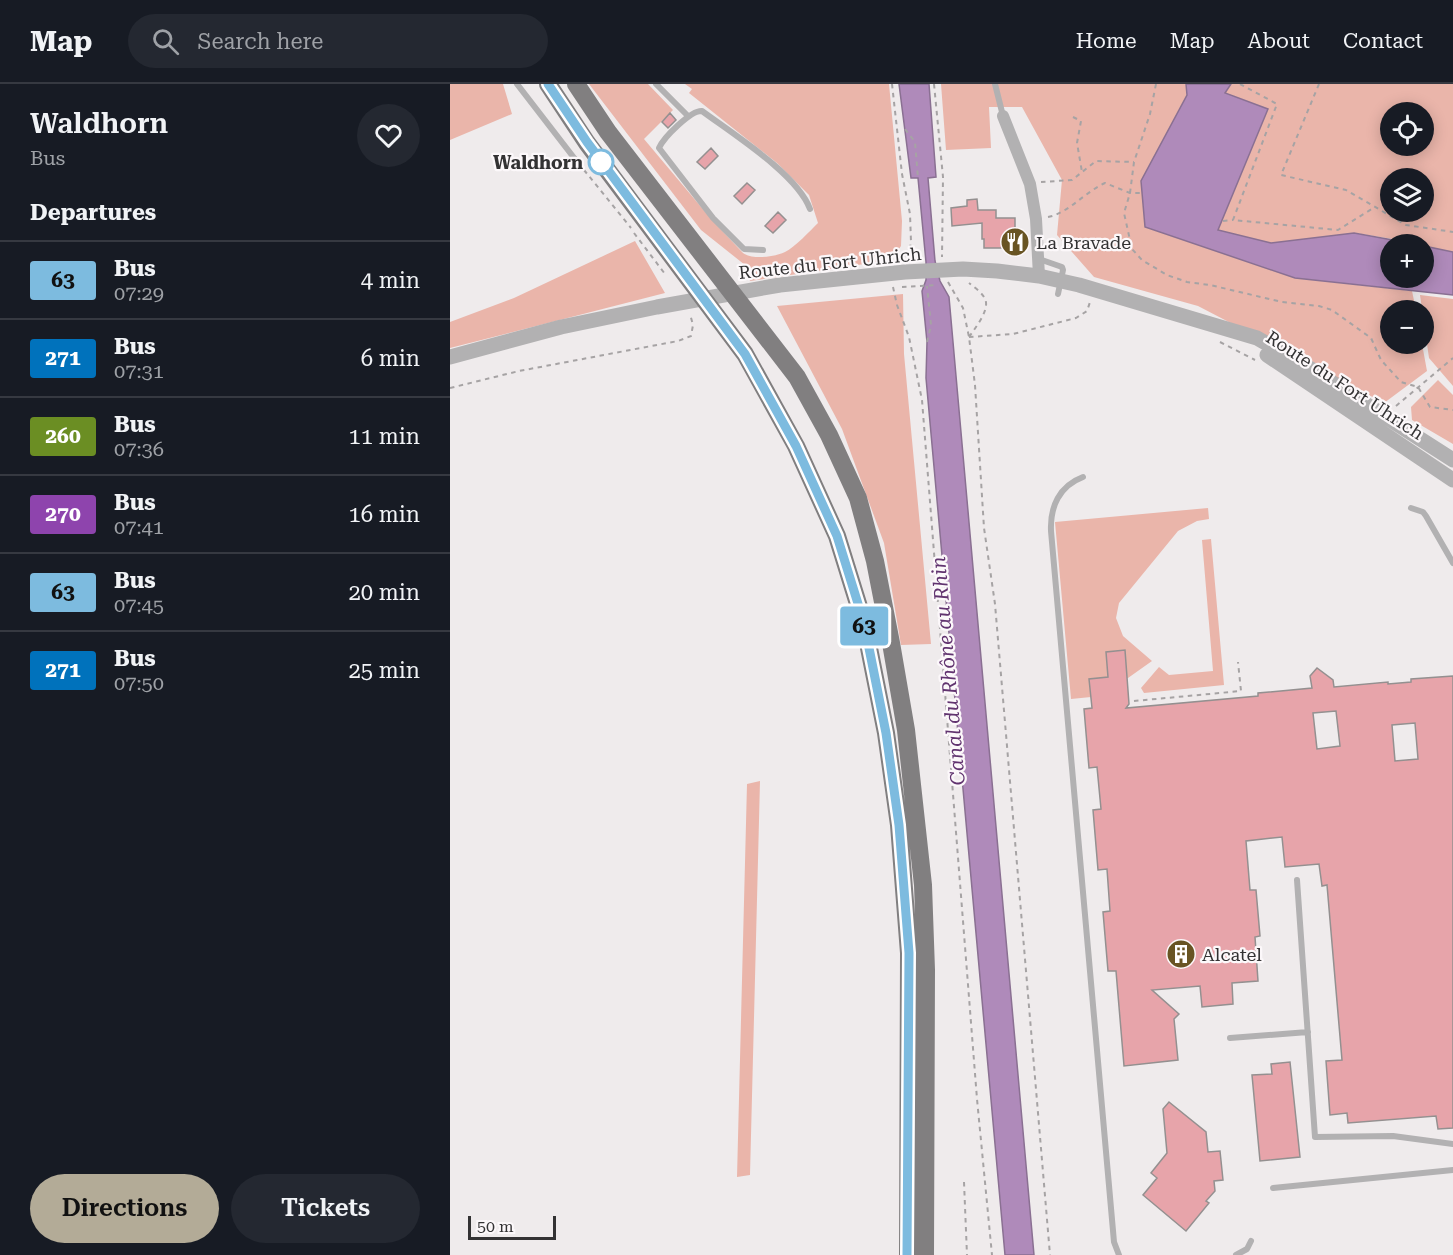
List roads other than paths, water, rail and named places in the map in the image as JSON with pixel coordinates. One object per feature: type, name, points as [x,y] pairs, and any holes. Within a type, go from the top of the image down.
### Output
[{"type":"main road","points":[[548,84],[587,142],[745,354],[796,446],[837,536],[864,623],[886,733],[899,825],[909,953],[908,1255]]},
{"type":"main road","points":[[576,84],[608,132],[797,377],[830,435],[858,498],[875,561],[906,730],[923,885],[926,970],[925,1255]]},
{"type":"street","points":[[1004,116],[1030,184],[1036,219],[1039,276]]},
{"type":"street","name":"Route du Fort Uhrich","points":[[450,357],[561,327],[657,306],[769,287],[901,278],[952,278],[997,271],[1039,276],[1060,288],[1215,325],[1257,338],[1311,369],[1453,460]]},
{"type":"street","name":"Route du Fort Uhrich","points":[[1215,325],[1280,363],[1453,480]]},
{"type":"lane","points":[[517,84],[578,163]]},
{"type":"lane","points":[[656,84],[688,117]]},
{"type":"lane","points":[[995,84],[1004,116]]},
{"type":"lane","points":[[763,250],[744,249],[713,218],[659,148],[688,117],[697,111],[702,111],[774,166],[805,197],[810,209]]},
{"type":"lane","points":[[1038,259],[1062,267],[1060,288]]},
{"type":"lane","points":[[1083,477],[1070,484],[1057,498],[1052,510],[1050,531],[1114,1242],[1119,1255]]},
{"type":"lane","points":[[1412,508],[1423,512],[1426,516],[1453,563]]},
{"type":"lane","points":[[1297,880],[1315,1137],[1393,1136],[1453,1144]]},
{"type":"lane","points":[[1230,1038],[1308,1032]]},
{"type":"lane","points":[[1273,1188],[1453,1170]]},
{"type":"lane","points":[[1236,1255],[1247,1249],[1251,1241]]},
{"type":"place","name":"Waldhorn","points":[[601,162]]},
{"type":"place","name":"La Bravade","points":[[1015,242]]},
{"type":"place","name":"Alcatel","points":[[1181,954]]},
{"type":"water label","name":"Canal du Rhône au Rhin","points":[[948,671]]}]
